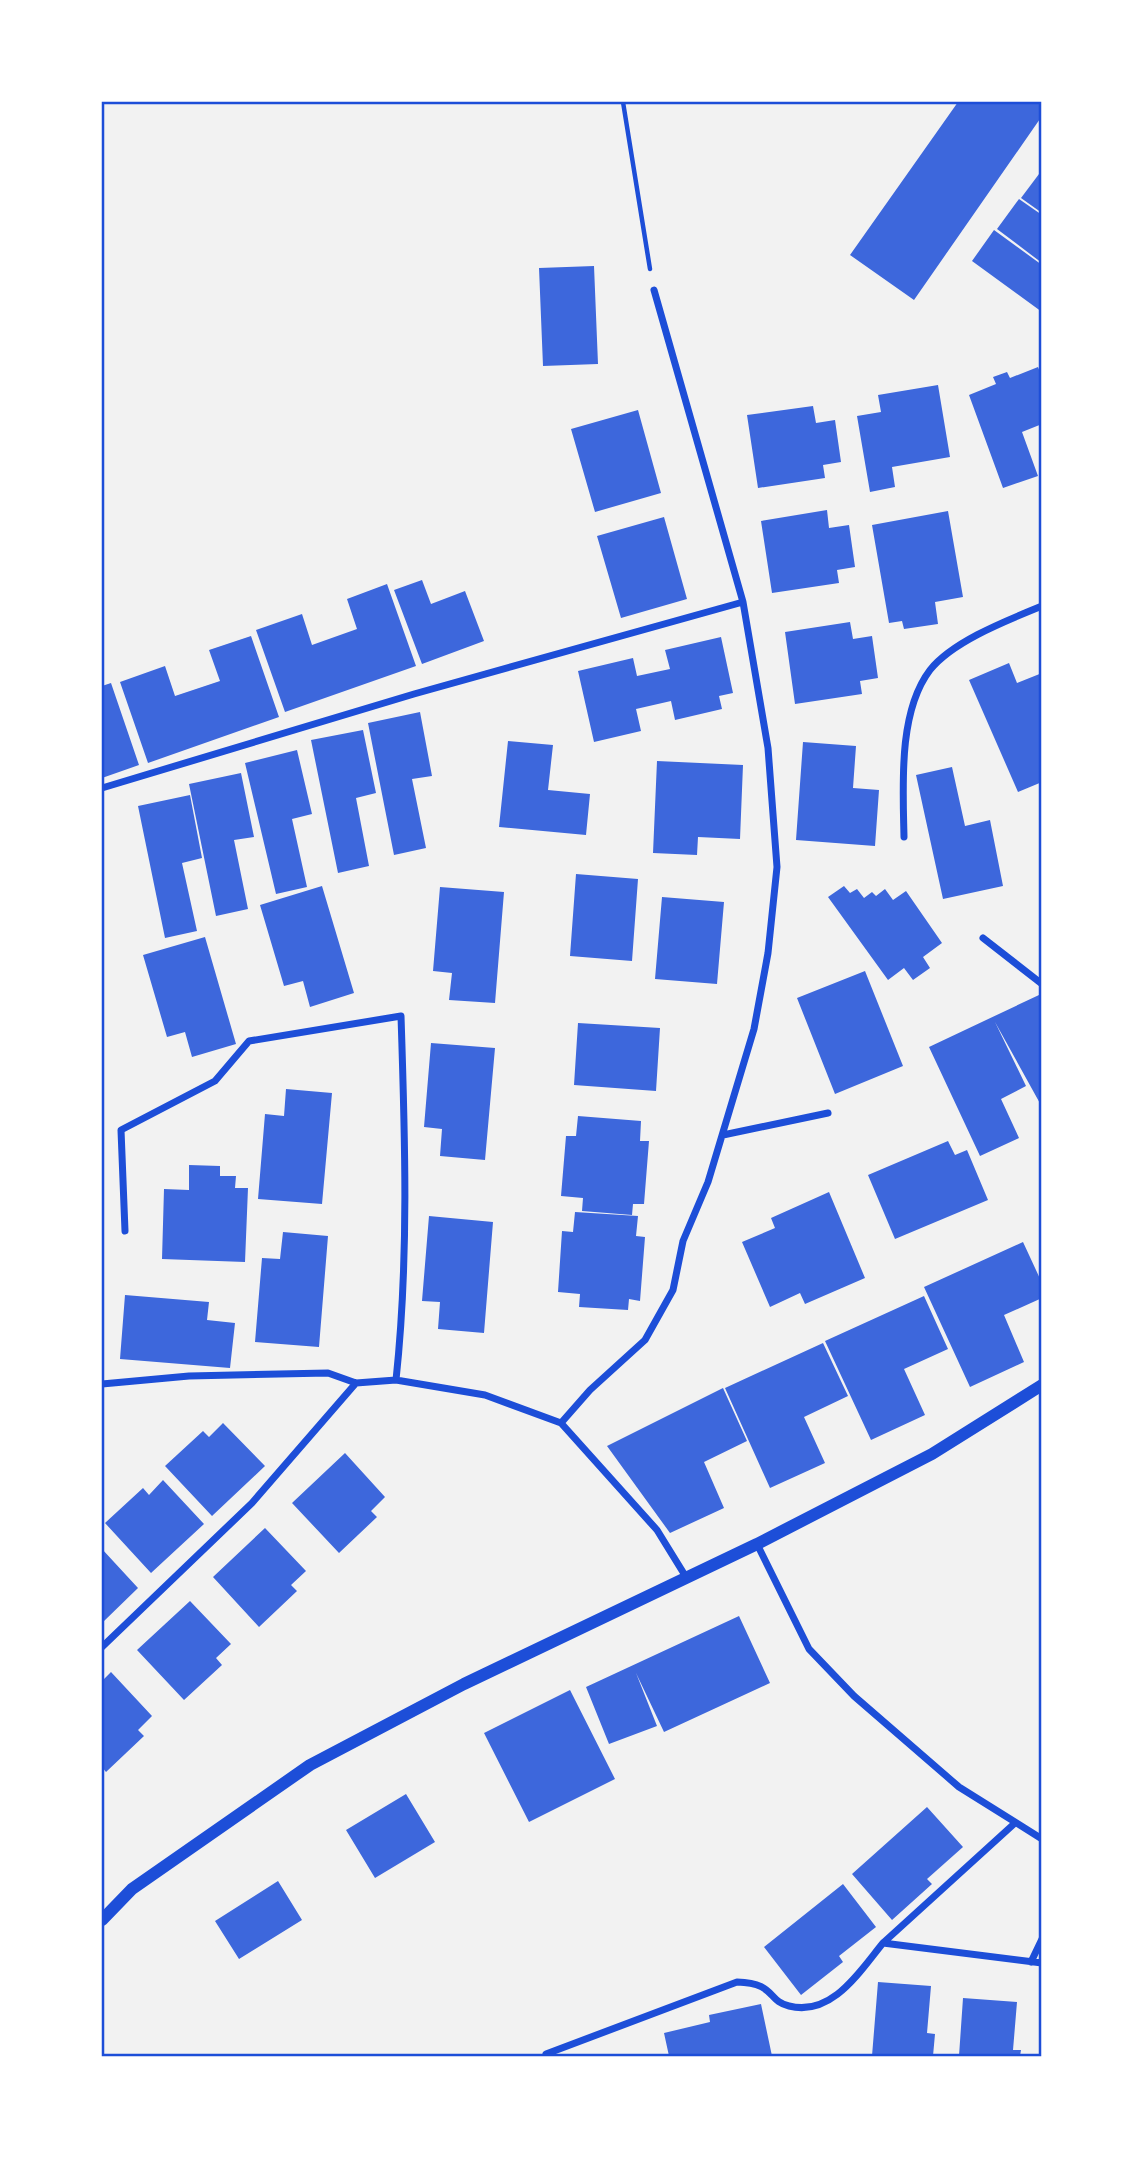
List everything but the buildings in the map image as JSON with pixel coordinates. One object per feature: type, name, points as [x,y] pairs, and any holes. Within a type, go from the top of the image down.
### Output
[{"type":"street","points":[[561,1423],[590,1390],[645,1340],[673,1290],[683,1241],[708,1182],[754,1028],[768,953],[777,867],[768,748],[743,603],[654,290]]},
{"type":"street","points":[[102,788],[414,694],[743,603]]},
{"type":"street","points":[[904,837],[903,767],[916,695],[921,686],[932,668],[978,634],[1041,606]]},
{"type":"street","points":[[983,938],[1041,984]]},
{"type":"street","points":[[125,1231],[121,1130],[215,1081],[248,1041],[401,1016],[405,1134],[403,1317],[396,1380]]},
{"type":"street","points":[[723,1135],[828,1113]]},
{"type":"street","points":[[102,1384],[189,1376],[328,1373],[356,1383],[396,1380],[485,1395],[561,1423],[657,1530],[686,1577]]},
{"type":"street","points":[[102,1647],[252,1503],[356,1383]]},
{"type":"street","points":[[102,1920],[132,1889],[310,1765],[464,1684],[757,1544],[932,1454],[1041,1385]]},
{"type":"street","points":[[757,1544],[809,1649],[854,1696],[959,1787],[1041,1839]]},
{"type":"street","points":[[546,2054],[737,1982],[760,1984],[789,2006],[815,2006],[841,1992],[883,1943],[1015,1823]]},
{"type":"street","points":[[1031,1962],[1041,1939]]},
{"type":"street","points":[[883,1943],[1041,1963]]},
{"type":"path","points":[[623,102],[654,290]]}]
